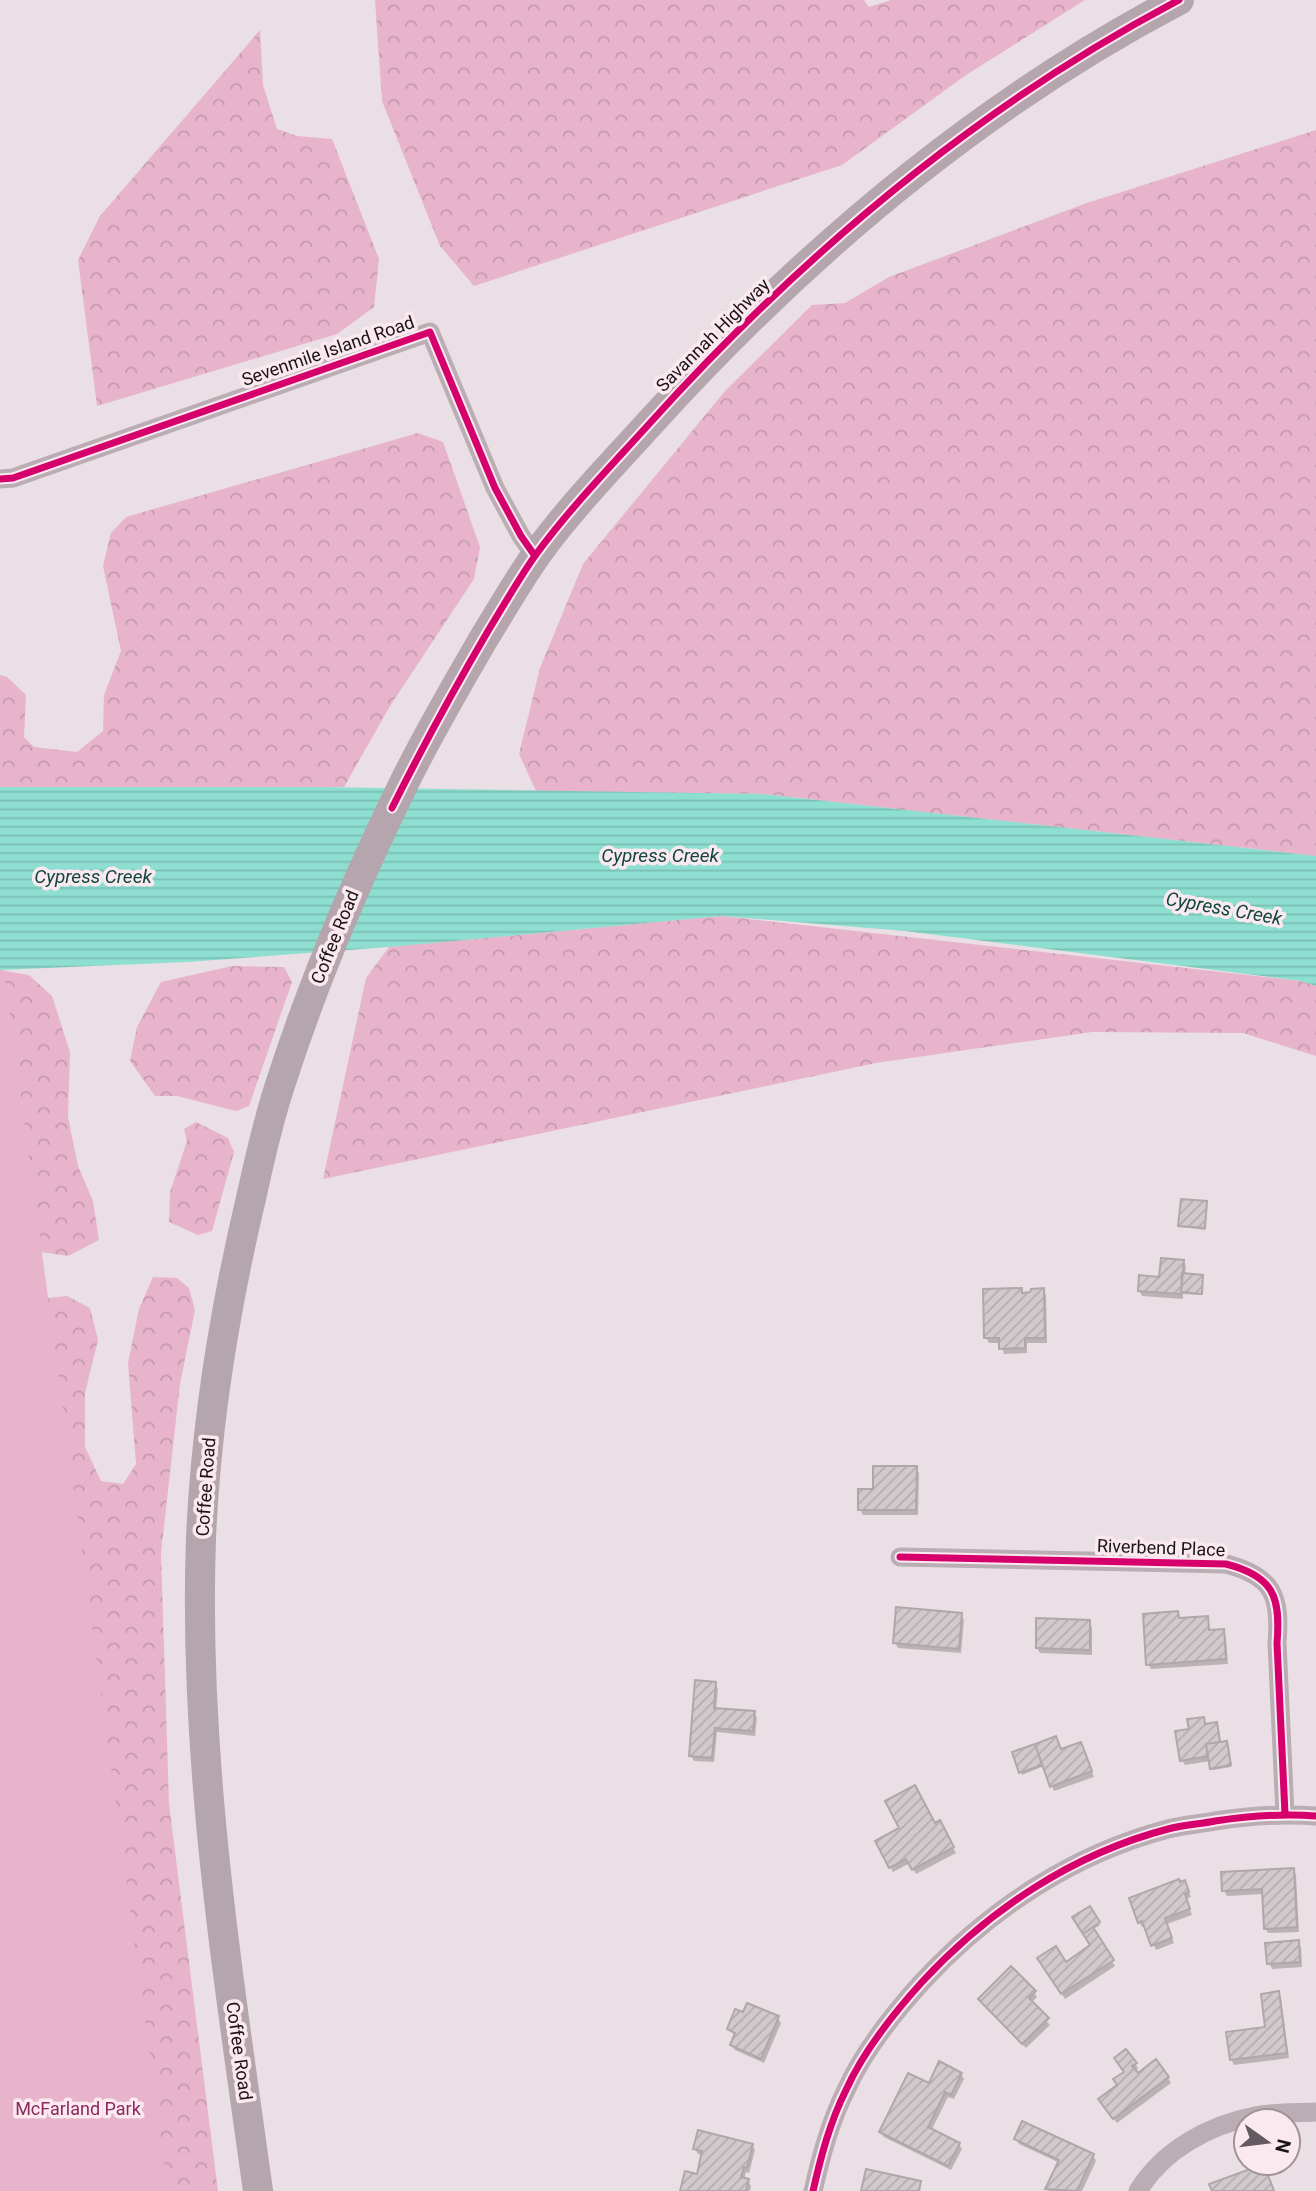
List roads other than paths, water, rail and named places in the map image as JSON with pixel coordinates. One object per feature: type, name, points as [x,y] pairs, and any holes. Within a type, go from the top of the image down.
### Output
[{"type":"main road","name":"Savannah Highway","points":[[392,808],[450,695],[536,556],[564,517],[694,375],[866,212],[950,145],[1002,107],[1179,0]]},
{"type":"main road","name":"Coffee Road","points":[[258,2191],[222,1926],[205,1776],[201,1690],[201,1539],[207,1453],[241,1239],[279,1087],[346,907],[392,808]]},
{"type":"street","name":"Sevenmile Island Road","points":[[0,479],[13,478],[430,331],[495,488],[521,536],[536,556]]},
{"type":"street","name":"Riverbend Place","points":[[901,1557],[1226,1564],[1247,1570],[1265,1580],[1275,1599],[1279,1621],[1277,1643],[1285,1814]]},
{"type":"street","points":[[813,2191],[829,2129],[845,2090],[861,2062],[904,2001],[956,1948],[1015,1900],[1089,1857],[1169,1829],[1239,1818],[1285,1814],[1316,1816]]},
{"type":"street","points":[[1138,2191],[1145,2180],[1179,2147],[1218,2126],[1257,2115],[1316,2112]]},
{"type":"water","name":"Cypress Creek","points":[[0,787],[320,787],[763,794],[1316,856],[1316,986],[1301,981],[905,931],[721,916],[389,947],[187,962],[0,970]]},
{"type":"park label","name":"McFarland Park","points":[[78,2109]]}]
